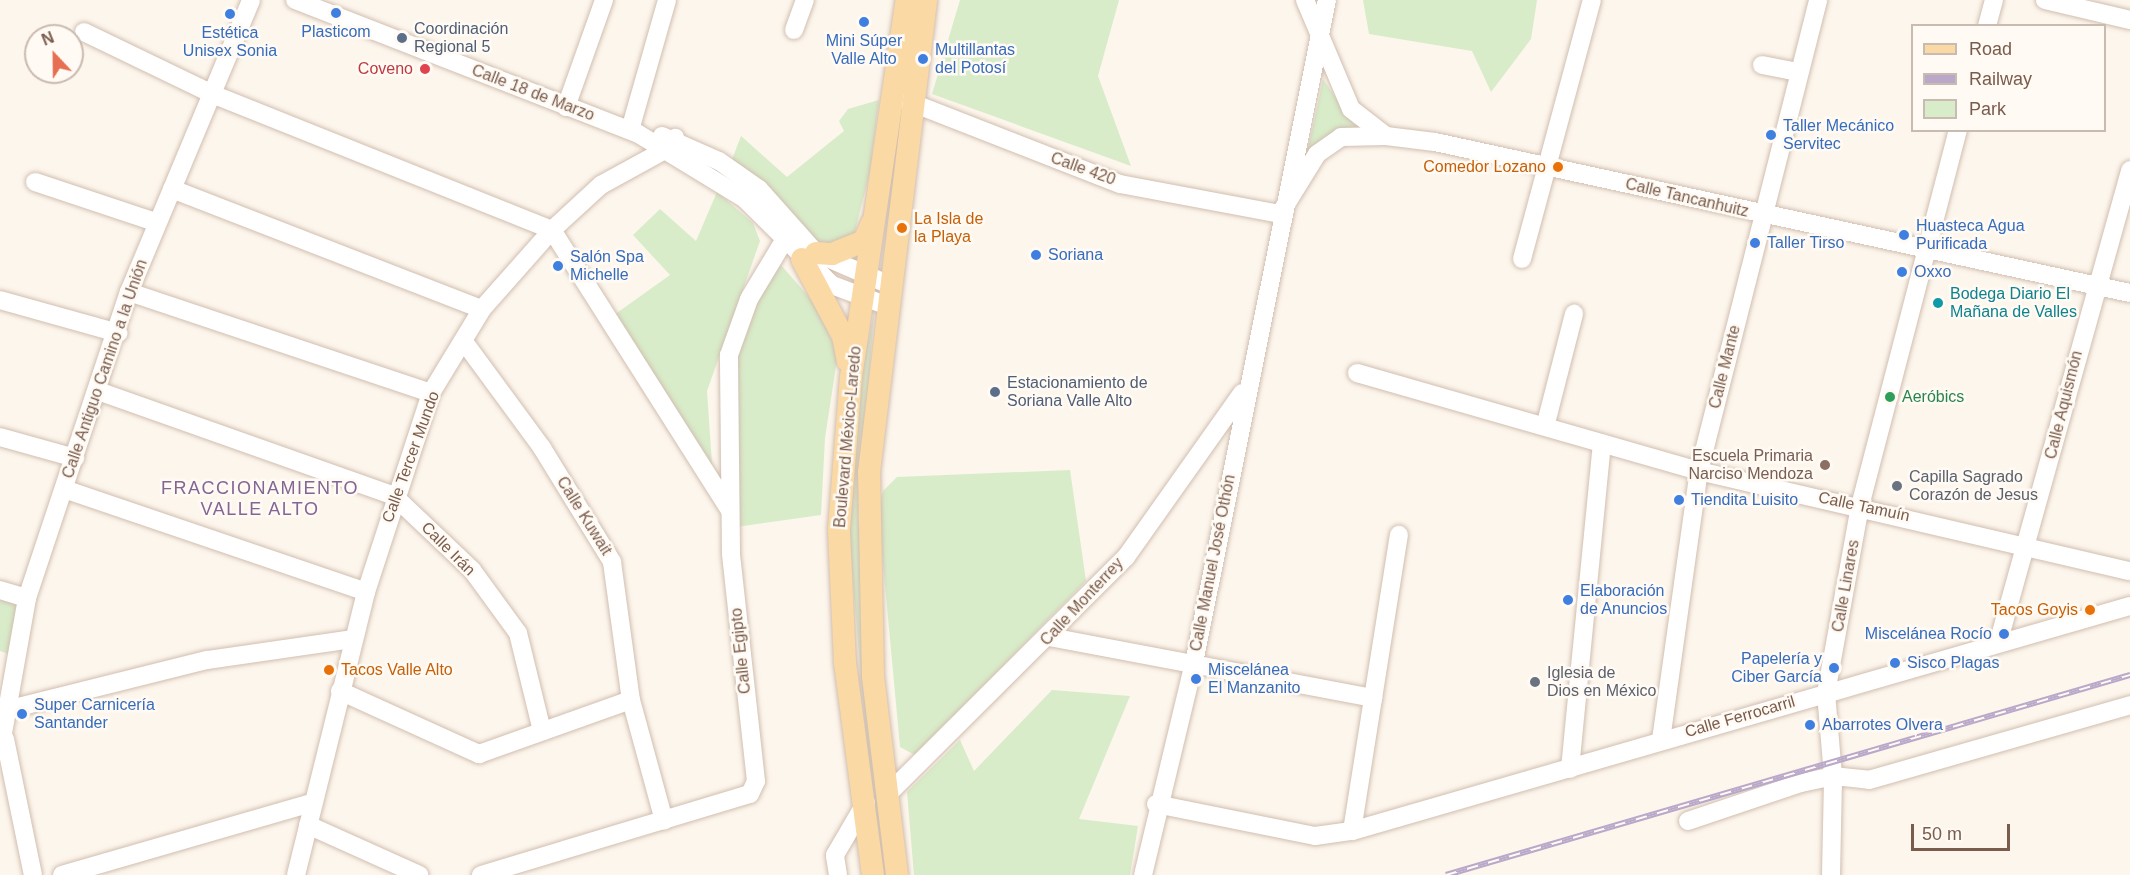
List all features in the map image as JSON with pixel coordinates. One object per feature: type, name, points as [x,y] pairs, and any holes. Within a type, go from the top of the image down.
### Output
[{"type":"main road","name":"Boulevard México-Laredo","points":[[897,875],[891,791],[873,677],[868,569],[869,472],[890,296],[904,99],[918,1]]},
{"type":"main road","name":"Boulevard México-Laredo","points":[[873,875],[866,802],[845,663],[839,529],[851,377],[874,219],[904,99]]},
{"type":"main road","points":[[851,377],[843,336],[809,256],[832,254],[864,241],[874,219]]},
{"type":"street","name":"Calle Antiguo Camino a la Unión","points":[[3,729],[27,598],[118,333],[129,292],[155,222],[172,189],[251,0]]},
{"type":"street","name":"Calle 18 de Marzo","points":[[295,0],[566,107],[670,144],[759,189],[809,256]]},
{"type":"street","points":[[566,107],[604,0]]},
{"type":"street","points":[[633,131],[668,0]]},
{"type":"street","points":[[794,30],[805,0]]},
{"type":"street","points":[[1305,0],[1318,41],[1352,109],[1386,136]]},
{"type":"street","name":"Calle Manuel José Othón","points":[[1143,875],[1156,804],[1194,663],[1280,214],[1327,0]]},
{"type":"street","points":[[1522,259],[1545,166],[1592,0]]},
{"type":"street","name":"Calle Mante","points":[[1661,740],[1699,471],[1818,0]]},
{"type":"street","points":[[1988,24],[1995,0]]},
{"type":"street","points":[[2045,0],[2130,20]]},
{"type":"street","points":[[84,32],[212,94],[552,230],[731,512]]},
{"type":"street","points":[[1762,65],[1799,72]]},
{"type":"street","name":"Calle 420","points":[[904,99],[1120,184],[1280,214]]},
{"type":"street","name":"Calle Linares","points":[[1830,875],[1833,776],[1826,693],[1860,506],[1957,132]]},
{"type":"street","name":"Calle Tancanhuitz","points":[[1280,214],[1317,154],[1341,137],[1386,136],[1545,166],[1763,216],[1925,251],[2095,283],[2130,293]]},
{"type":"street","name":"Calle 18 de Marzo","points":[[670,144],[745,199],[785,238],[809,256],[864,288],[890,296]]},
{"type":"street","name":"Calle Tercer Mundo","points":[[296,875],[311,803],[366,592],[394,496],[431,393],[465,343],[482,309],[552,230],[601,185],[670,144]]},
{"type":"street","name":"Calle Aquismón","points":[[1999,640],[2030,544],[2095,283],[2130,170]]},
{"type":"street","points":[[35,182],[155,222]]},
{"type":"street","points":[[172,189],[482,309]]},
{"type":"street","name":"Calle Egipto","points":[[481,875],[750,794],[756,781],[731,512],[729,356],[753,290],[785,238]]},
{"type":"street","points":[[129,292],[431,393]]},
{"type":"street","points":[[0,300],[118,333]]},
{"type":"street","points":[[1546,423],[1574,314]]},
{"type":"street","name":"Calle Kuwait","points":[[465,343],[542,448],[612,562],[631,700],[664,821]]},
{"type":"street","name":"Calle Tamuín","points":[[1357,373],[1546,423],[1602,444],[1699,471],[2030,544],[2130,571]]},
{"type":"street","name":"Calle Monterrey","points":[[891,791],[1050,637],[1126,557],[1245,389]]},
{"type":"street","name":"Calle Irán","points":[[98,391],[394,496],[471,570],[518,633],[542,731]]},
{"type":"street","points":[[0,437],[75,458]]},
{"type":"street","points":[[1570,769],[1602,444]]},
{"type":"street","points":[[64,489],[366,592]]},
{"type":"street","points":[[1352,831],[1399,535]]},
{"type":"street","points":[[0,590],[27,598]]},
{"type":"street","name":"Calle Ferrocarril","points":[[1156,804],[1315,836],[1352,831],[1570,769],[1999,640],[2130,606]]},
{"type":"street","points":[[1050,637],[1373,698]]},
{"type":"street","points":[[33,875],[3,729],[207,660],[353,639]]},
{"type":"street","points":[[340,691],[479,754],[631,700]]},
{"type":"street","points":[[1688,821],[1833,776],[1869,780],[2130,705]]},
{"type":"street","points":[[838,875],[835,855],[866,802]]},
{"type":"street","points":[[62,875],[311,803]]},
{"type":"street","points":[[308,825],[409,874]]},
{"type":"green space","points":[[960,0],[1119,0],[1098,76],[1131,166],[932,94]]},
{"type":"green space","points":[[1363,0],[1537,0],[1531,39],[1491,92],[1472,51],[1369,34]]},
{"type":"green space","points":[[1323,79],[1356,127],[1307,153],[1317,108]]},
{"type":"green space","points":[[879,100],[870,172],[854,235],[818,248],[731,162],[741,136],[787,177],[844,131],[839,121],[848,109]]},
{"type":"green space","points":[[717,192],[753,223],[760,241],[707,391],[713,479],[607,320],[670,275],[633,235],[660,209],[696,241]]},
{"type":"green space","points":[[781,265],[815,304],[838,353],[825,438],[821,515],[736,527],[725,392],[756,301]]},
{"type":"green space","points":[[874,313],[858,516],[882,815],[874,824],[848,527],[856,397]]},
{"type":"green space","points":[[1070,470],[1086,581],[915,755],[900,747],[878,510],[883,491],[897,477]]},
{"type":"green space","points":[[0,591],[25,599],[15,656],[0,651]]},
{"type":"green space","points":[[1052,690],[1130,696],[1079,819],[1138,826],[1130,875],[914,875],[907,792],[960,740],[974,771]]},
{"type":"railway","points":[[1446,875],[2130,675]]},
{"type":"place","name":"Plasticom","points":[[336,13]]},
{"type":"place","name":"Estética Unisex Sonia","points":[[230,14]]},
{"type":"place","name":"Mini Súper Valle Alto","points":[[864,22]]},
{"type":"place","name":"Coordinación Regional 5","points":[[402,38]]},
{"type":"place","name":"Multillantas del Potosí","points":[[923,59]]},
{"type":"place","name":"Coveno","points":[[425,69]]},
{"type":"place","name":"Taller Mecánico Servitec","points":[[1771,135]]},
{"type":"place","name":"Comedor Lozano","points":[[1558,167]]},
{"type":"place","name":"La Isla de la Playa","points":[[902,228]]},
{"type":"place","name":"Huasteca Agua Purificada","points":[[1904,235]]},
{"type":"place","name":"Taller Tirso","points":[[1755,243]]},
{"type":"place","name":"Soriana","points":[[1036,255]]},
{"type":"place","name":"Salón Spa Michelle","points":[[558,266]]},
{"type":"place","name":"Oxxo","points":[[1902,272]]},
{"type":"place","name":"Bodega Diario El Mañana de Valles","points":[[1938,303]]},
{"type":"place","name":"Estacionamiento de Soriana Valle Alto","points":[[995,392]]},
{"type":"place","name":"Aeróbics","points":[[1890,397]]},
{"type":"place","name":"Escuela Primaria Narciso Mendoza","points":[[1825,465]]},
{"type":"place","name":"Capilla Sagrado Corazón de Jesus","points":[[1897,486]]},
{"type":"place","name":"Tiendita Luisito","points":[[1679,500]]},
{"type":"place","name":"Elaboración de Anuncios","points":[[1568,600]]},
{"type":"place","name":"Tacos Goyis","points":[[2090,610]]},
{"type":"place","name":"Miscelánea Rocío","points":[[2004,634]]},
{"type":"place","name":"Sisco Plagas","points":[[1895,663]]},
{"type":"place","name":"Papelería y Ciber García","points":[[1834,668]]},
{"type":"place","name":"Tacos Valle Alto","points":[[329,670]]},
{"type":"place","name":"Miscelánea El Manzanito","points":[[1196,679]]},
{"type":"place","name":"Iglesia de Dios en México","points":[[1535,682]]},
{"type":"place","name":"Super Carnicería Santander","points":[[22,714]]},
{"type":"place","name":"Abarrotes Olvera","points":[[1810,725]]},
{"type":"district","name":"FRACCIONAMIENTO VALLE ALTO","points":[[260,499]]}]
